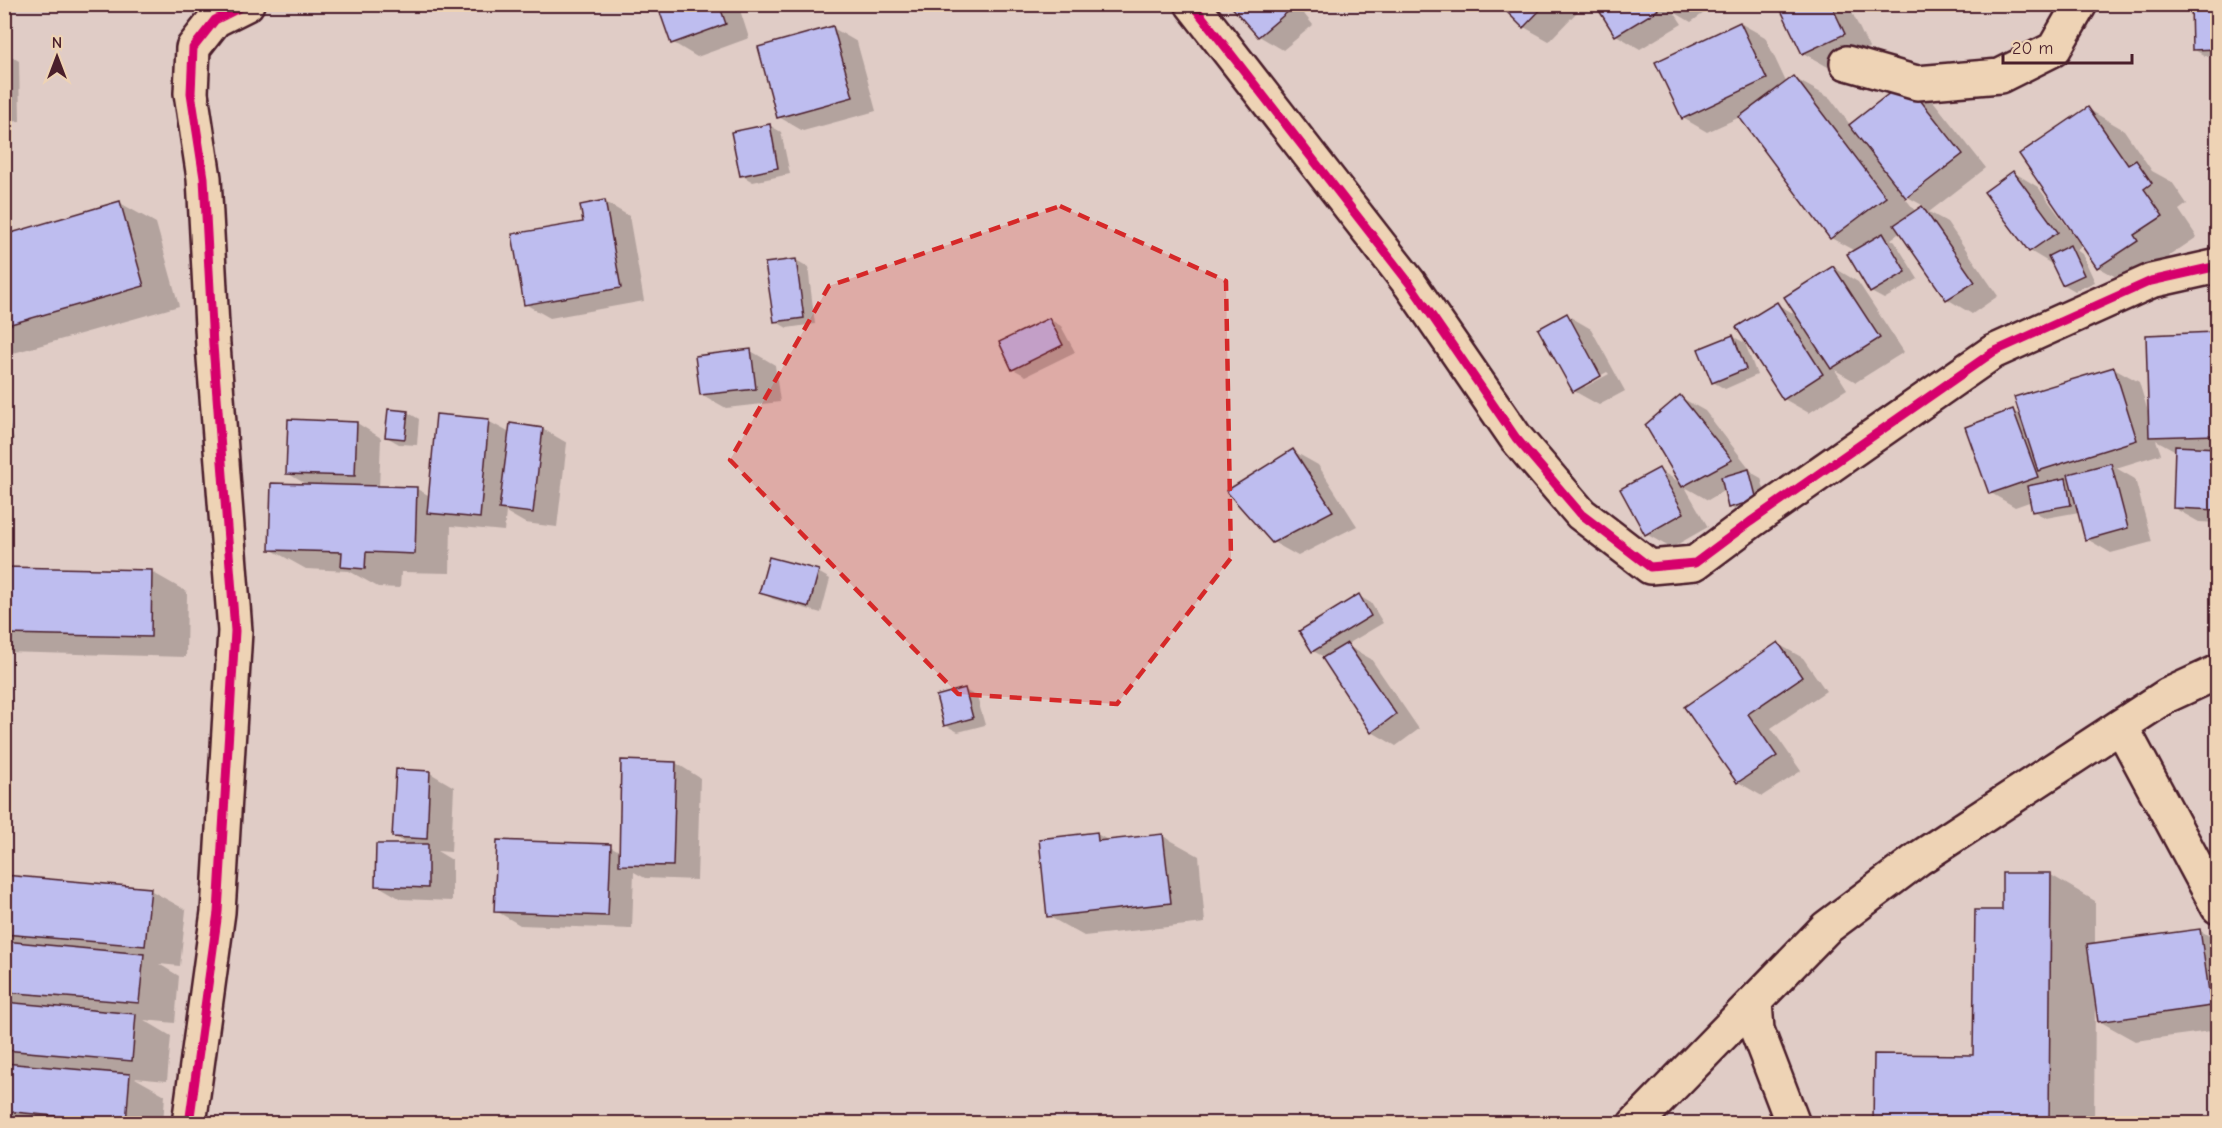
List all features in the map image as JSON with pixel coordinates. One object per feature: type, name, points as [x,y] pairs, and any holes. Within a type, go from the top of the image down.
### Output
[{"type":"street","points":[[189,1124],[218,912],[235,631],[213,345],[204,178],[190,93],[193,48],[215,20],[247,4]]},
{"type":"street","points":[[1192,4],[1410,284],[1516,438],[1581,514],[1650,567],[1695,563],[1993,352],[2151,281],[2217,266]]},
{"type":"street","points":[[1847,63],[1917,83],[2000,76],[2054,49],[2080,4]]},
{"type":"street","points":[[1635,1124],[1826,928],[1918,859],[2168,695],[2217,672]]},
{"type":"street","points":[[2121,726],[2217,907]]},
{"type":"street","points":[[1755,1002],[1757,1030],[1793,1124]]},
{"type":"highlighted area","points":[[1060,206],[1226,281],[1231,558],[1117,704],[958,694],[730,460],[829,286]]},
{"type":"building","points":[[657,4],[719,4],[726,24],[671,44]]},
{"type":"building","points":[[1229,4],[1285,4],[1290,10],[1258,37]]},
{"type":"building","points":[[1499,4],[1546,4],[1523,28]]},
{"type":"building","points":[[1595,4],[1655,4],[1658,10],[1615,36]]},
{"type":"building","points":[[1778,4],[1831,4],[1845,34],[1802,54]]},
{"type":"building","points":[[2191,4],[2218,4],[2218,49],[2192,50]]},
{"type":"building","points":[[1740,22],[1767,79],[1682,119],[1655,62]]},
{"type":"building","points":[[833,26],[853,97],[777,118],[758,47]]},
{"type":"building","points":[[1794,76],[1886,197],[1830,239],[1739,117]]},
{"type":"building","points":[[1905,81],[1963,154],[1906,198],[1849,125]]},
{"type":"building","points":[[2088,107],[2128,165],[2136,160],[2152,183],[2144,189],[2163,216],[2134,235],[2138,241],[2097,268],[2019,154]]},
{"type":"building","points":[[770,124],[778,168],[740,176],[731,132]]},
{"type":"building","points":[[2013,171],[2058,232],[2029,252],[1984,192]]},
{"type":"building","points":[[605,200],[621,288],[524,305],[512,234],[583,222],[580,205]]},
{"type":"building","points":[[120,201],[144,286],[4,326],[4,235]]},
{"type":"building","points":[[1922,206],[1975,282],[1946,300],[1894,225]]},
{"type":"building","points":[[1883,233],[1906,272],[1870,293],[1847,254]]},
{"type":"building","points":[[2070,245],[2084,275],[2062,285],[2048,256]]},
{"type":"building","points":[[796,259],[804,318],[774,322],[765,263]]},
{"type":"building","points":[[1833,266],[1880,338],[1831,369],[1784,297]]},
{"type":"building","points":[[1777,302],[1823,374],[1783,400],[1736,327]]},
{"type":"building","points":[[1567,313],[1601,376],[1573,392],[1538,329]]},
{"type":"building","points":[[1049,318],[1063,345],[1012,370],[999,342]]},
{"type":"building","points":[[2214,332],[2217,435],[2149,437],[2146,335]]},
{"type":"building","points":[[1733,335],[1746,369],[1712,383],[1698,349]]},
{"type":"building","points":[[751,349],[756,389],[700,395],[695,356]]},
{"type":"building","points":[[2114,367],[2137,440],[2038,471],[2014,397]]},
{"type":"building","points":[[1680,395],[1732,460],[1682,487],[1645,425]]},
{"type":"building","points":[[388,409],[408,411],[405,439],[385,437]]},
{"type":"building","points":[[2013,409],[2038,477],[1989,494],[1965,427]]},
{"type":"building","points":[[436,414],[489,419],[480,518],[427,513]]},
{"type":"building","points":[[288,419],[357,422],[355,476],[286,474]]},
{"type":"building","points":[[510,423],[543,428],[533,513],[499,509]]},
{"type":"building","points":[[2175,446],[2218,448],[2218,510],[2173,508]]},
{"type":"building","points":[[1293,449],[1333,511],[1272,543],[1226,491]]},
{"type":"building","points":[[2111,463],[2128,528],[2085,540],[2068,474]]},
{"type":"building","points":[[1659,468],[1684,513],[1645,535],[1620,489]]},
{"type":"building","points":[[1749,469],[1757,500],[1728,508],[1721,477]]},
{"type":"building","points":[[2066,478],[2071,505],[2032,512],[2027,486]]},
{"type":"building","points":[[271,483],[417,487],[415,554],[366,552],[365,569],[341,567],[342,552],[269,550]]},
{"type":"building","points":[[769,557],[819,570],[809,607],[759,593]]},
{"type":"building","points":[[4,567],[152,570],[151,637],[4,634]]},
{"type":"building","points":[[1359,594],[1371,616],[1312,652],[1299,631]]},
{"type":"building","points":[[1778,642],[1802,677],[1748,714],[1777,756],[1737,783],[1684,707]]},
{"type":"building","points":[[1347,643],[1396,714],[1371,733],[1322,658]]},
{"type":"building","points":[[965,688],[973,718],[944,726],[936,696]]},
{"type":"building","points":[[621,760],[676,762],[673,866],[619,865]]},
{"type":"building","points":[[396,769],[430,771],[427,839],[392,837]]},
{"type":"building","points":[[1097,832],[1098,841],[1163,834],[1171,903],[1047,917],[1039,839]]},
{"type":"building","points":[[497,840],[611,844],[608,916],[494,912]]},
{"type":"building","points":[[376,844],[428,844],[428,888],[375,886]]},
{"type":"building","points":[[2002,873],[2051,873],[2049,1124],[1873,1124],[1874,1054],[1973,1055],[1975,910],[2002,910]]},
{"type":"building","points":[[4,875],[151,888],[145,946],[4,934]]},
{"type":"building","points":[[2200,929],[2211,1006],[2098,1022],[2087,944]]},
{"type":"building","points":[[4,941],[144,954],[139,1003],[4,992]]},
{"type":"building","points":[[4,1002],[136,1014],[132,1061],[4,1050]]},
{"type":"building","points":[[4,1063],[130,1074],[126,1123],[4,1111]]},
{"type":"cycle path","points":[[189,1124],[218,912],[235,631],[213,345],[204,178],[191,93],[193,48],[215,20],[247,4]]},
{"type":"cycle path","points":[[1192,4],[1410,284],[1516,438],[1581,514],[1650,567],[1695,563],[1993,352],[2151,281],[2218,266]]}]
